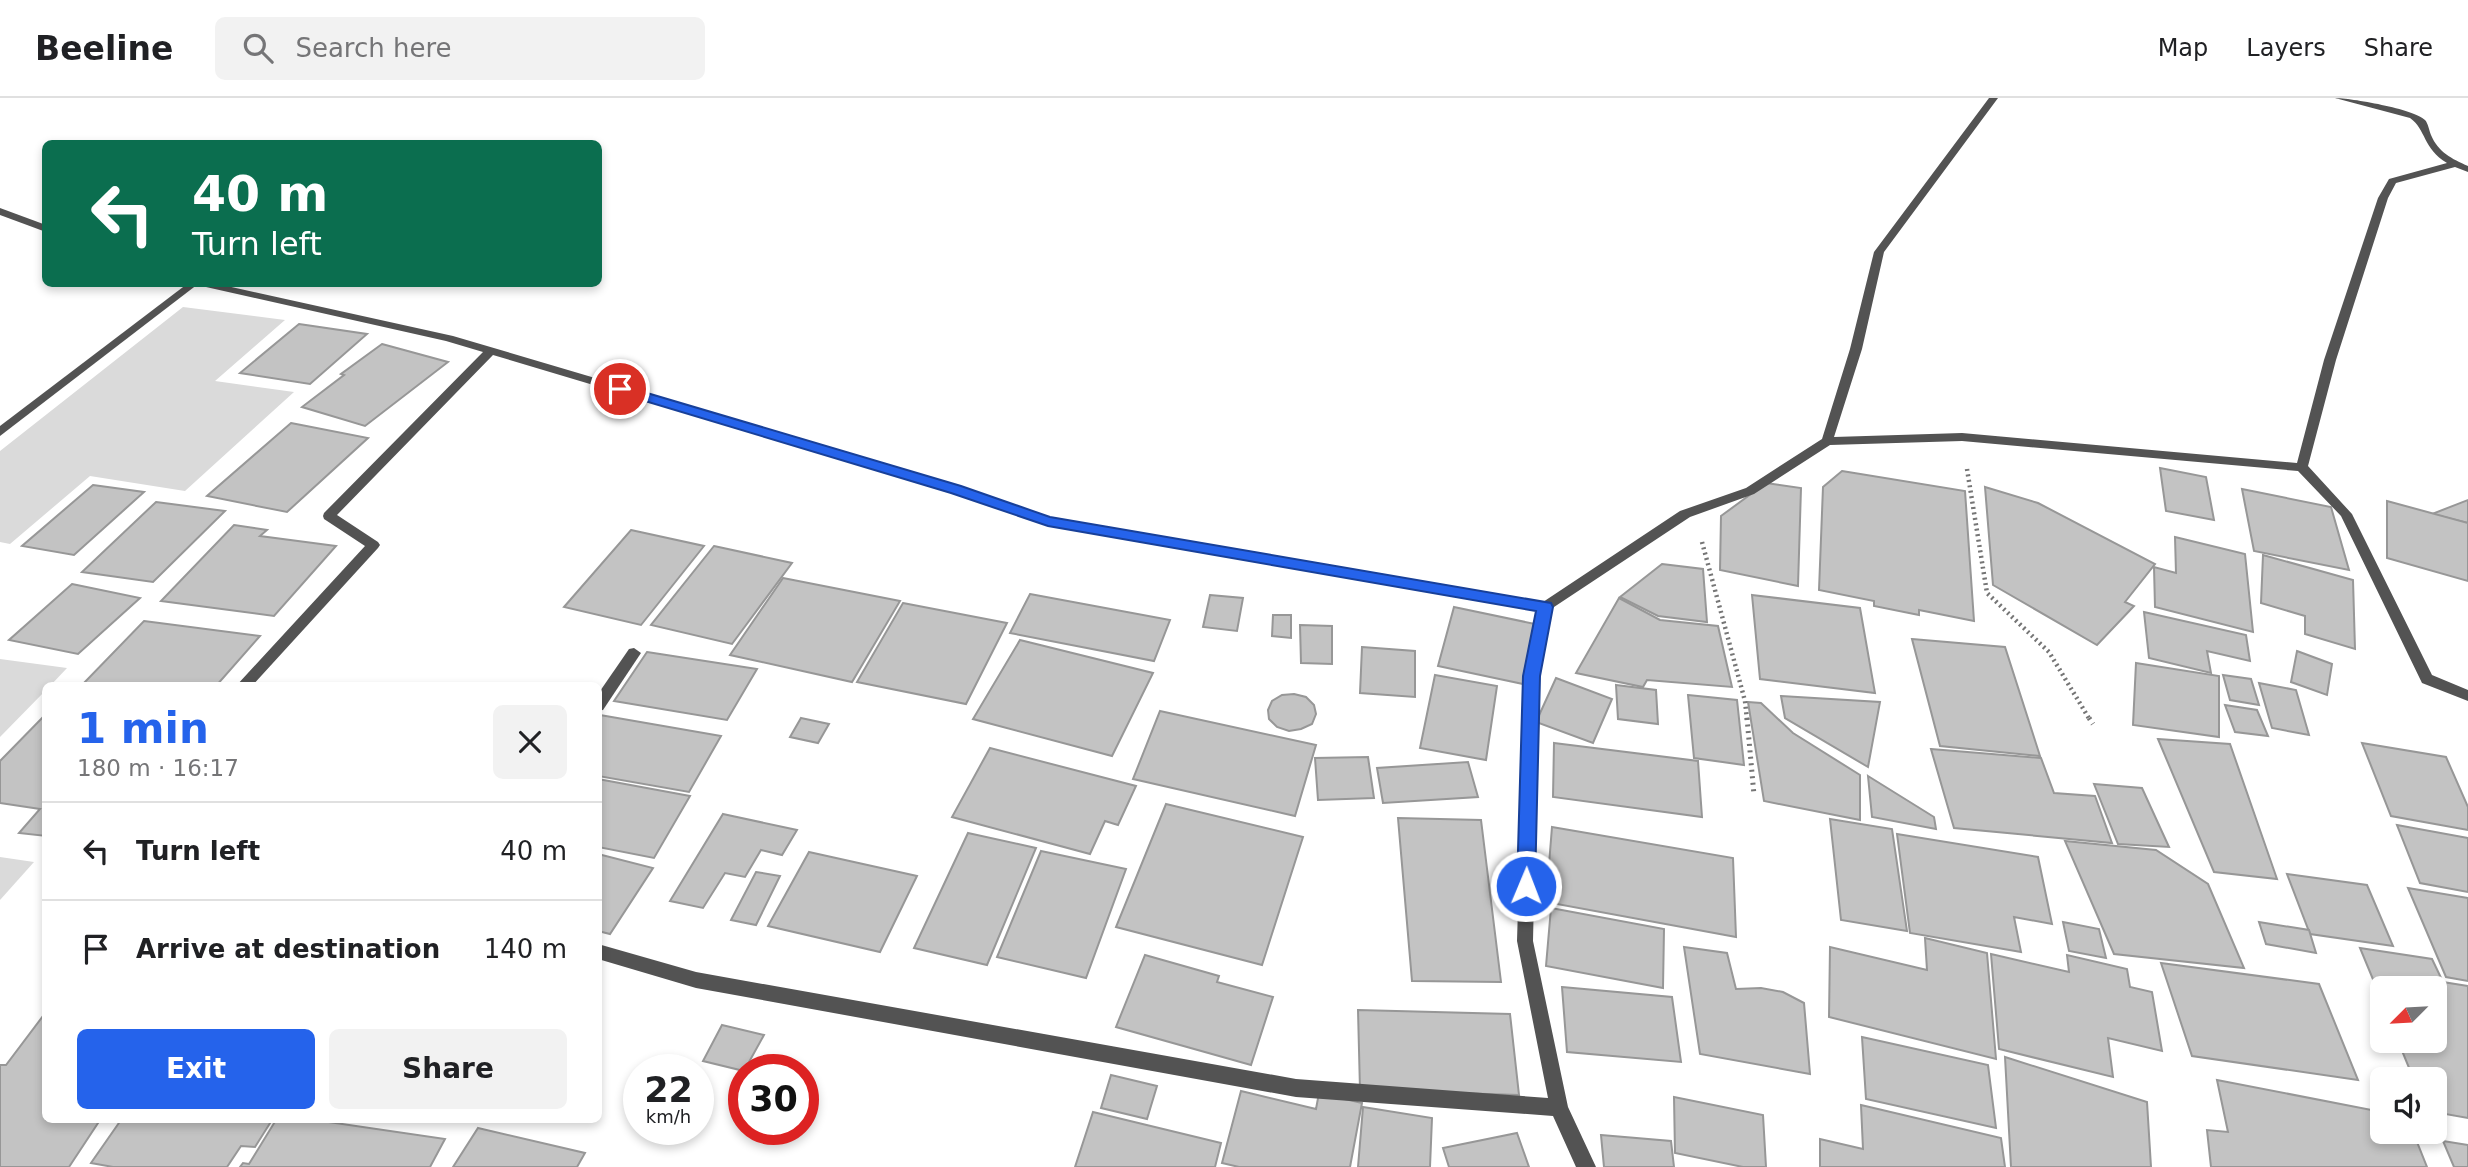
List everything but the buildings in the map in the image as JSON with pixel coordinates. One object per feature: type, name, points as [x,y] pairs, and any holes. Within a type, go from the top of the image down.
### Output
[{"type":"street","points":[[1827,441],[1856,349],[1879,252],[1994,98]]},
{"type":"street","points":[[2339,98],[2413,116],[2422,122],[2429,145],[2437,154],[2468,169]]},
{"type":"street","points":[[2302,467],[2330,360],[2392,181],[2455,164]]},
{"type":"street","points":[[0,211],[42,227]]},
{"type":"street","points":[[0,432],[189,287]]},
{"type":"street","points":[[220,287],[449,338],[956,489],[1048,521],[1545,607],[1685,514],[1750,491],[1827,441],[1962,437],[2302,467],[2346,514],[2427,679],[2468,696]]},
{"type":"street","points":[[247,682],[373,545],[329,516],[491,350]]},
{"type":"street","points":[[1545,607],[1532,676],[1525,941],[1559,1108],[1586,1167]]},
{"type":"street","points":[[602,700],[634,653]]},
{"type":"street","points":[[602,952],[696,980],[1296,1088],[1559,1108]]},
{"type":"path","points":[[1962,437],[1987,593],[2049,652],[2093,724]]},
{"type":"path","points":[[1685,514],[1705,546],[1745,701],[1754,795]]},
{"type":"shaded area","points":[[183,307],[285,320],[215,381],[294,392],[185,491],[90,476],[10,544],[0,542],[0,451]]},
{"type":"shaded area","points":[[0,659],[67,668],[54,682],[42,682],[42,694],[0,737]]},
{"type":"shaded area","points":[[0,857],[34,862],[0,900]]},
{"type":"route","points":[[620,389],[956,489],[1048,521],[1545,607],[1532,676],[1526,886]]}]
